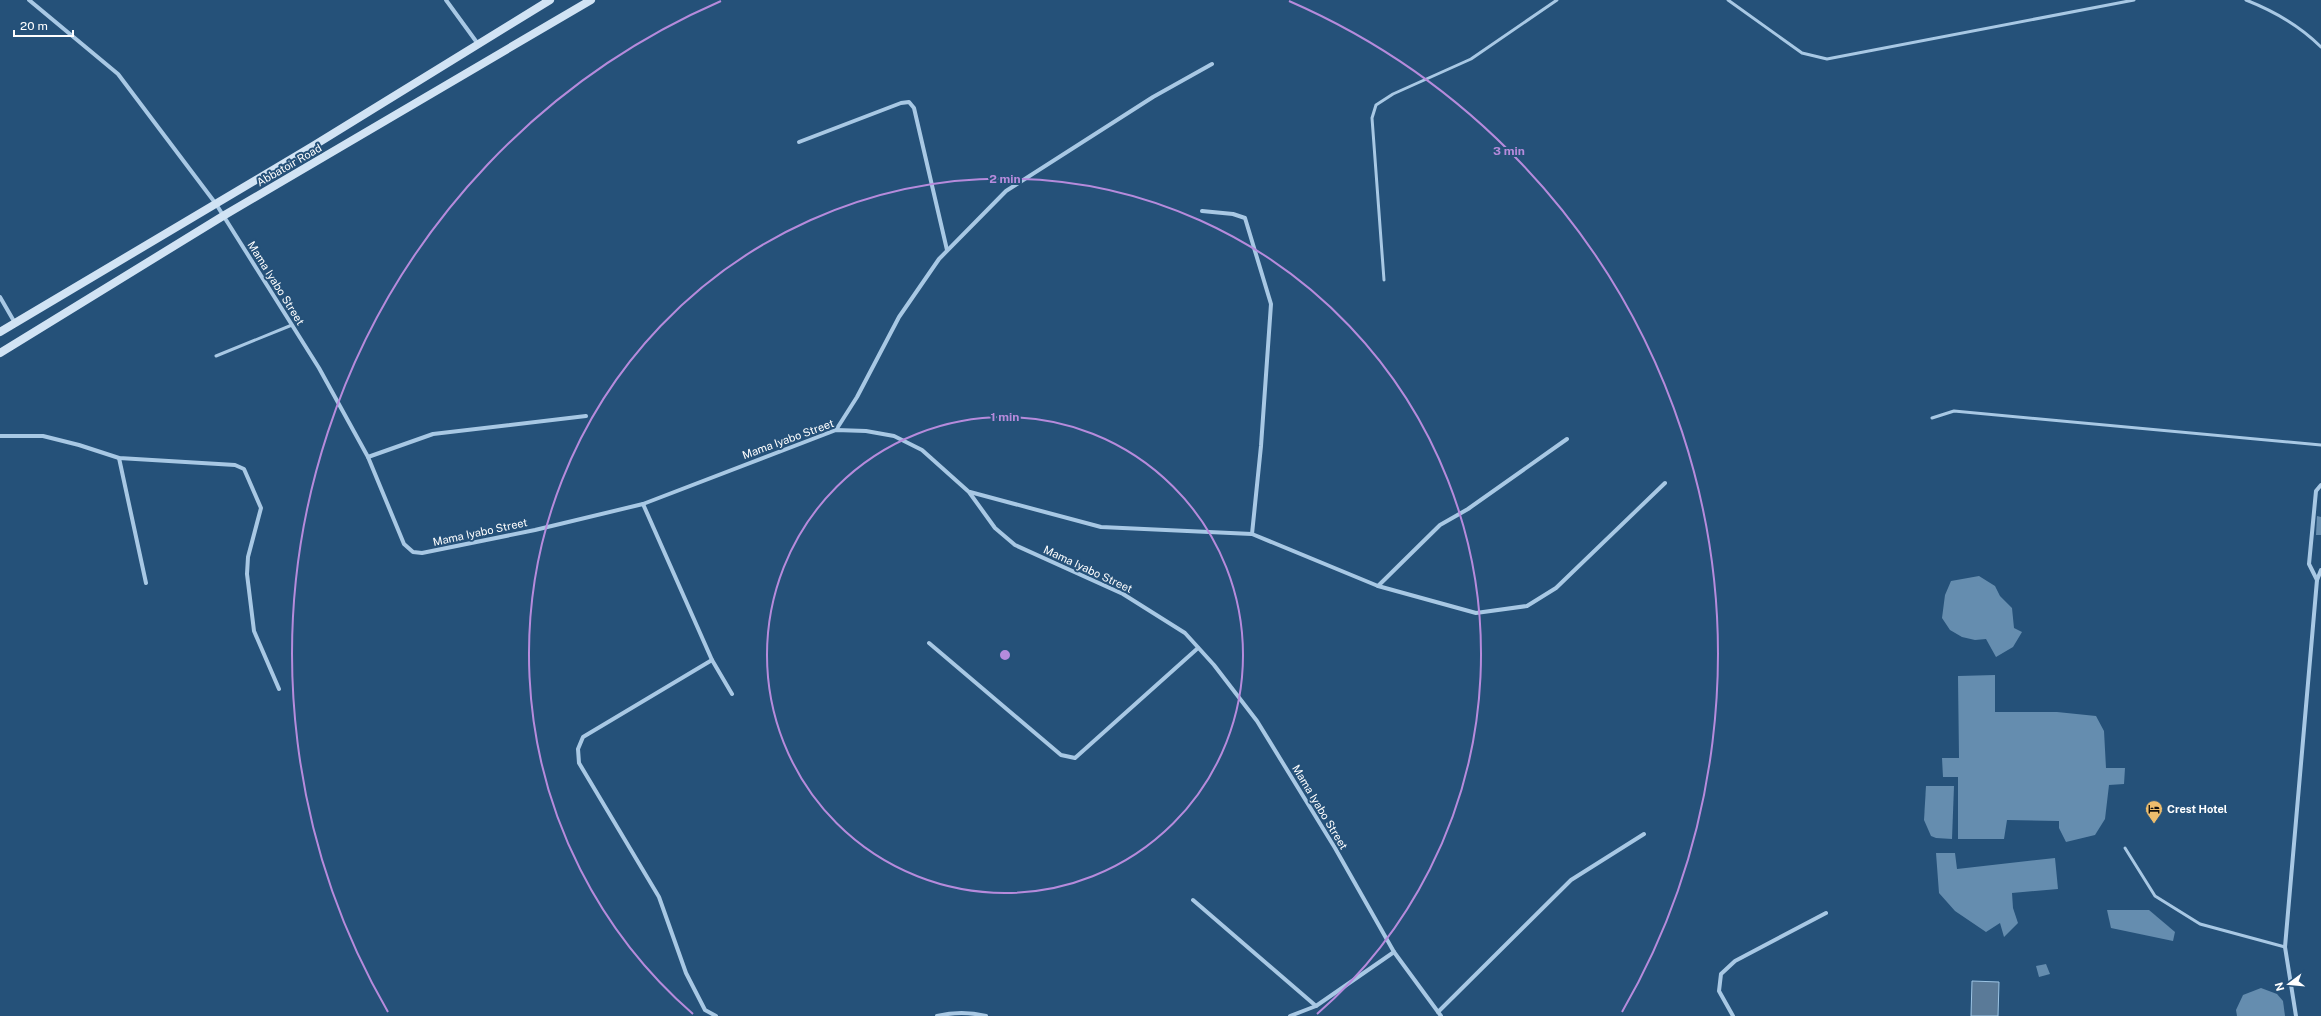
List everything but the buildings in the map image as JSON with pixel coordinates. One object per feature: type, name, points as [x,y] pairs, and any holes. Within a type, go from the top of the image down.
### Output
[{"type":"street","name":"Mama Iyabo Street","points":[[29,0],[118,74],[216,204],[319,368],[368,457],[404,544],[413,552],[422,553],[535,530],[642,504],[836,430],[866,430],[894,436],[922,450],[969,492],[995,528],[1015,545],[1122,594],[1185,633],[1257,721],[1335,848],[1394,952],[1439,1014]]},
{"type":"street","points":[[446,0],[479,44]]},
{"type":"street","name":"Abbatoir Road","points":[[0,332],[216,204],[550,0]]},
{"type":"street","name":"Abbatoir Road","points":[[0,353],[223,216],[591,0]]},
{"type":"street","points":[[836,430],[857,397],[899,317],[947,250],[1006,191],[1153,97],[1212,64]]},
{"type":"street","points":[[799,142],[900,102],[909,102],[914,108],[947,250]]},
{"type":"street","points":[[1202,211],[1233,214],[1245,218],[1271,304],[1261,446],[1252,534]]},
{"type":"street","points":[[0,299],[15,323]]},
{"type":"street","points":[[368,457],[433,434],[586,416]]},
{"type":"street","points":[[0,436],[42,436],[79,445],[119,458],[235,465],[244,469],[261,508],[248,557],[247,574],[254,631],[279,689]]},
{"type":"street","points":[[1378,586],[1440,525],[1468,509],[1567,439]]},
{"type":"street","points":[[119,458],[146,583]]},
{"type":"street","points":[[969,492],[1101,527],[1252,534],[1378,586],[1476,613],[1527,606],[1556,588],[1665,483]]},
{"type":"street","points":[[2317,580],[2309,564],[2316,491],[2321,485]]},
{"type":"street","points":[[642,504],[712,660],[732,694]]},
{"type":"street","points":[[2296,1016],[2285,947],[2317,580],[2321,570]]},
{"type":"street","points":[[929,643],[1061,755],[1075,758],[1198,648]]},
{"type":"street","points":[[712,660],[583,738],[578,749],[579,763],[659,896],[686,973],[706,1010],[716,1016]]},
{"type":"street","points":[[1439,1014],[1571,880],[1644,834]]},
{"type":"street","points":[[1193,900],[1316,1006]]},
{"type":"street","points":[[1733,1016],[1719,991],[1721,974],[1735,961],[1826,913]]},
{"type":"street","points":[[1290,1016],[1316,1006],[1394,952]]},
{"type":"street","points":[[937,1016],[952,1012],[964,1012],[986,1016]]},
{"type":"lane","points":[[1384,280],[1372,118],[1376,105],[1393,94],[1471,59],[1557,0]]},
{"type":"lane","points":[[1728,0],[1802,53],[1827,59],[2134,0]]},
{"type":"lane","points":[[2246,0],[2273,10],[2309,35],[2321,47]]},
{"type":"lane","points":[[216,356],[292,325]]},
{"type":"lane","points":[[1932,418],[1954,411],[2321,445]]},
{"type":"lane","points":[[2125,848],[2155,896],[2200,924],[2285,947]]},
{"type":"water","points":[[1972,981],[1999,982],[1998,1016],[1971,1016]]},
{"type":"place","name":"Crest Hotel","points":[[2154,824]]}]
